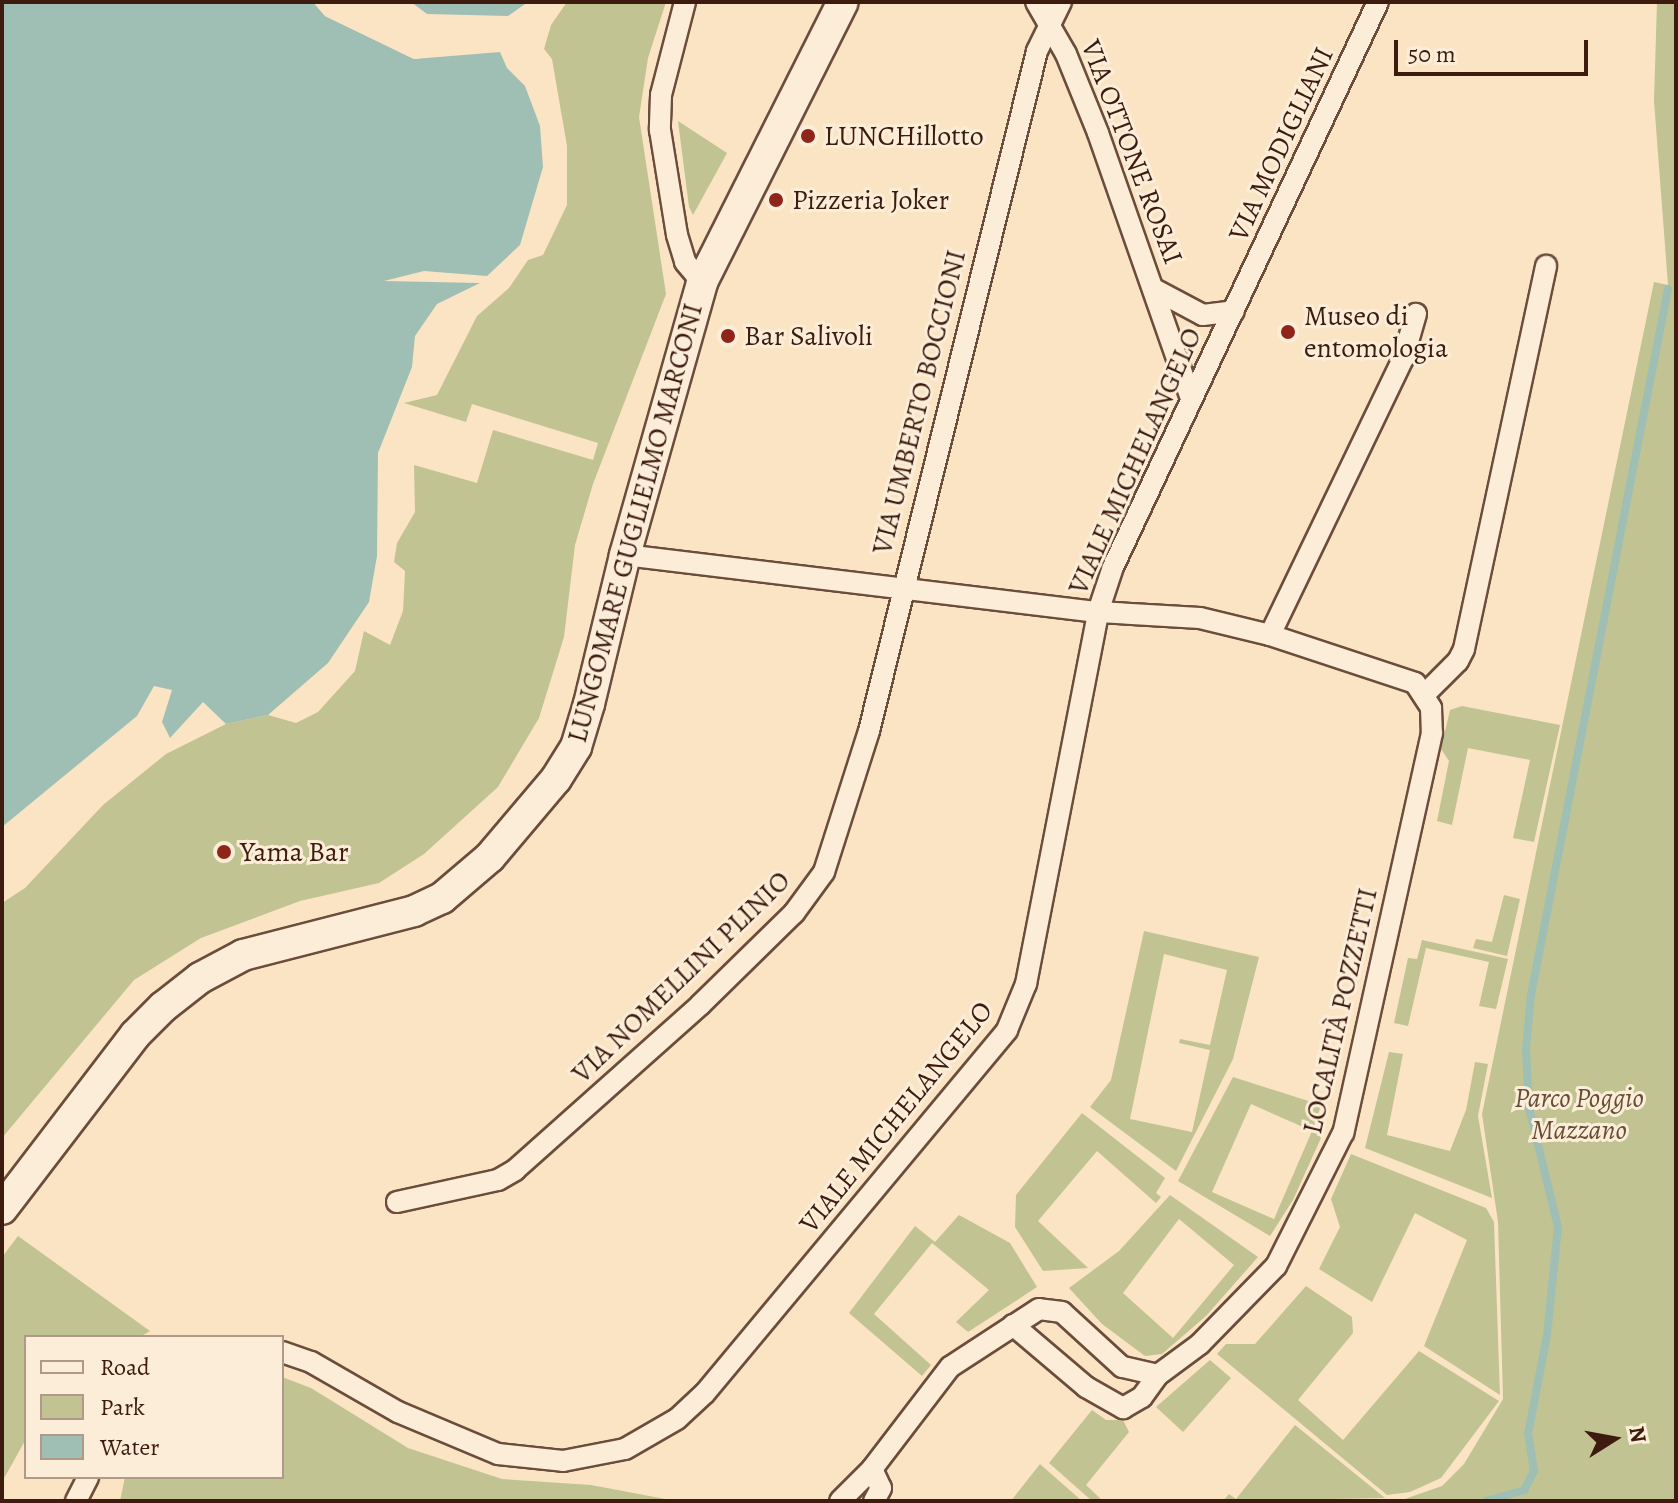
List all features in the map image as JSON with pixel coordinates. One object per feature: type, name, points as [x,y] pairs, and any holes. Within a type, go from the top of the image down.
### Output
[{"type":"street","points":[[685,2],[661,95],[660,130],[677,235],[685,262],[702,282]]},
{"type":"street","name":"LUNGOMARE GUGLIELMO MARCONI","points":[[2,1209],[135,1035],[200,978],[243,955],[414,911],[442,898],[490,857],[529,814],[576,747],[625,555],[702,282],[843,2]]},
{"type":"street","name":"VIA MODIGLIANI","points":[[1234,311],[1378,2]]},
{"type":"street","name":"VIA OTTONE ROSAI","points":[[1049,7],[1154,289],[1195,312],[1234,311]]},
{"type":"street","name":"VIA UMBERTO BOCCIONI","points":[[900,587],[1049,7]]},
{"type":"street","points":[[625,555],[1098,612],[1166,613],[1270,635],[1415,683],[1426,693],[1464,649],[1546,266]]},
{"type":"street","points":[[1154,289],[1190,395]]},
{"type":"street","name":"VIALE MICHELANGELO","points":[[284,1353],[311,1362],[461,1442],[534,1461],[563,1461],[625,1449],[677,1419],[1019,1011],[1098,612],[1190,395],[1234,311]]},
{"type":"street","points":[[1270,635],[1403,359],[1416,314]]},
{"type":"street","name":"VIA NOMELLINI PLINIO","points":[[397,1202],[498,1180],[515,1170],[700,1005],[810,895],[845,816],[900,587]]},
{"type":"street","name":"LOCALITÀ POZZETTI","points":[[1013,1325],[1086,1387],[1123,1408],[1142,1397],[1158,1375],[1200,1344],[1276,1266],[1340,1143],[1432,733],[1426,693]]},
{"type":"street","points":[[840,1501],[872,1469],[950,1367],[1039,1309],[1062,1312],[1122,1367],[1158,1375]]},
{"type":"street","points":[[872,1469],[881,1488],[874,1501]]},
{"type":"street","points":[[76,1501],[87,1479]]},
{"type":"green space","points":[[567,2],[666,2],[648,58],[639,117],[666,294],[593,484],[575,545],[564,637],[539,718],[498,787],[424,854],[379,883],[300,901],[201,938],[134,980],[2,1138],[2,903],[25,888],[103,805],[166,754],[226,724],[268,715],[296,723],[318,712],[355,671],[364,631],[390,645],[403,611],[405,571],[394,562],[397,543],[415,512],[414,465],[477,483],[493,430],[593,460],[598,443],[472,404],[466,422],[404,403],[437,395],[477,316],[509,288],[528,260],[543,255],[567,205],[567,146],[552,59],[544,49],[551,25]]},
{"type":"green space","name":"Parco Poggio Mazzano","points":[[1657,2],[1676,2],[1676,1501],[1399,1501],[1442,1486],[1464,1464],[1503,1399],[1498,1222],[1482,1114],[1654,282],[1668,285],[1654,101]]},
{"type":"green space","points":[[678,121],[727,153],[693,215],[689,207]]},
{"type":"green space","points":[[1462,706],[1560,725],[1534,842],[1513,838],[1530,760],[1468,748],[1452,825],[1437,821],[1449,761],[1441,749],[1450,710]]},
{"type":"green space","points":[[1504,895],[1520,899],[1507,956],[1473,948],[1476,939],[1492,942]]},
{"type":"green space","points":[[1144,931],[1259,957],[1233,1059],[1176,1171],[1090,1107],[1111,1080]],"holes":[[[1164,954],[1227,970],[1210,1045],[1180,1039],[1179,1043],[1210,1050],[1192,1132],[1130,1119]]]},
{"type":"green space","points":[[1422,940],[1508,959],[1496,1009],[1479,1006],[1489,962],[1426,948],[1408,1026],[1394,1023],[1408,958],[1417,959]]},
{"type":"green space","points":[[1389,1052],[1403,1054],[1387,1135],[1450,1151],[1466,1110],[1475,1062],[1488,1064],[1478,1116],[1492,1198],[1365,1148]]},
{"type":"green space","points":[[1233,1077],[1321,1105],[1314,1128],[1321,1138],[1293,1200],[1270,1236],[1178,1181]],"holes":[[[1251,1104],[1312,1131],[1274,1219],[1212,1192]]]},
{"type":"green space","points":[[1082,1113],[1165,1178],[1156,1193],[1161,1197],[1156,1203],[1097,1151],[1038,1221],[1088,1268],[1043,1271],[1015,1227],[1016,1195]]},
{"type":"green space","points":[[1351,1154],[1486,1208],[1494,1222],[1500,1395],[1424,1346],[1467,1240],[1415,1213],[1372,1302],[1319,1269],[1340,1227],[1331,1199]]},
{"type":"green space","points":[[1170,1195],[1258,1257],[1206,1316],[1162,1354],[1145,1356],[1102,1324],[1069,1288],[1119,1251]],"holes":[[[1179,1219],[1234,1265],[1173,1338],[1123,1293]]]},
{"type":"green space","points":[[959,1215],[1010,1243],[1037,1287],[968,1332],[956,1322],[989,1290],[932,1243],[874,1314],[931,1365],[922,1376],[849,1313],[915,1226],[935,1242]]},
{"type":"green space","points":[[18,1236],[150,1331],[143,1335],[24,1335],[24,1443],[2,1482],[2,1257]]},
{"type":"green space","points":[[1306,1286],[1352,1317],[1353,1333],[1298,1400],[1343,1440],[1419,1351],[1499,1401],[1441,1478],[1410,1492],[1387,1495],[1217,1354],[1226,1344],[1255,1344]]},
{"type":"green space","points":[[1210,1360],[1231,1378],[1183,1432],[1156,1407]]},
{"type":"green space","points":[[284,1378],[311,1388],[408,1448],[502,1479],[591,1485],[676,1501],[120,1501],[125,1479],[284,1479]]},
{"type":"green space","points":[[1092,1410],[1106,1420],[1123,1420],[1129,1432],[1086,1485],[1103,1501],[1092,1501],[1049,1463]]},
{"type":"green space","points":[[1295,1425],[1385,1498],[1223,1501],[1229,1494],[1236,1499]]},
{"type":"green space","points":[[1040,1464],[1082,1501],[1011,1501]]},
{"type":"water","points":[[2,2],[313,2],[325,16],[414,59],[500,52],[507,68],[525,86],[540,126],[543,167],[520,245],[487,276],[424,271],[384,281],[480,283],[437,304],[415,336],[412,367],[378,453],[377,556],[369,602],[328,663],[268,715],[226,724],[203,702],[170,738],[162,722],[172,690],[154,686],[137,716],[2,827]]},
{"type":"water","points":[[411,2],[528,2],[508,16],[427,14]]},
{"type":"pier","points":[[313,2],[415,55],[502,48],[414,59],[325,16]]},
{"type":"waterway","points":[[1486,1501],[1524,1490],[1534,1471],[1528,1434],[1547,1335],[1558,1227],[1529,1107],[1526,1049],[1531,995],[1668,289]]},
{"type":"place","name":"LUNCHillotto","points":[[808,136]]},
{"type":"place","name":"Pizzeria Joker","points":[[776,200]]},
{"type":"place","name":"Museo di entomologia","points":[[1288,332]]},
{"type":"place","name":"Bar Salivoli","points":[[728,336]]},
{"type":"place","name":"Yama Bar","points":[[224,852]]}]
